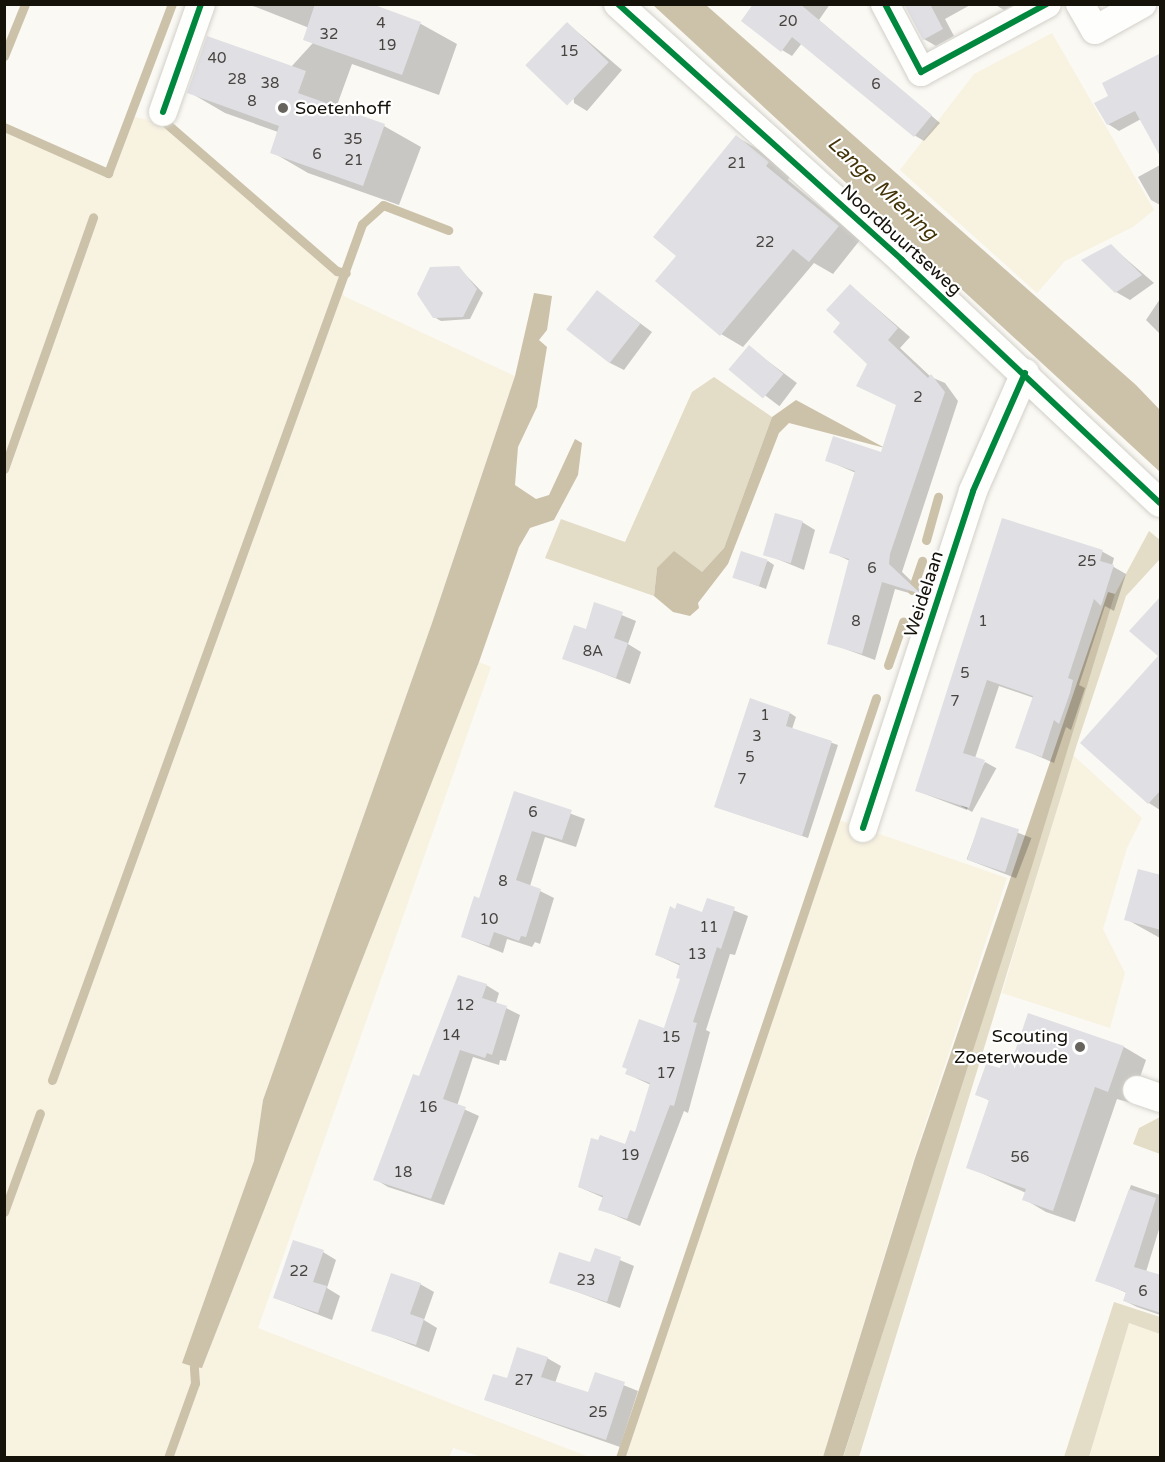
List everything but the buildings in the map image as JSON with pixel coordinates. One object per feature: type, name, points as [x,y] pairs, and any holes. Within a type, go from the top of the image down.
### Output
[{"type":"street","points":[[163,112],[201,4]]},
{"type":"street","name":"Noordbuurtseweg","points":[[618,4],[1025,373],[1161,502]]},
{"type":"street","points":[[885,4],[921,72],[1047,4]]},
{"type":"street","points":[[1080,4],[1095,30],[1142,4]]},
{"type":"street","name":"Weidelaan","points":[[863,828],[973,491],[1025,373]]},
{"type":"shaded area","points":[[1052,33],[1154,210],[1133,227],[1065,261],[1037,293],[900,170],[974,74]]},
{"type":"shaded area","points":[[130,116],[167,124],[337,271],[344,296],[515,376],[432,623],[263,1100],[254,1161],[202,1368],[479,662],[491,667],[258,1328],[589,1457],[482,1457],[453,1448],[449,1458],[5,1457],[4,127],[108,173]]},
{"type":"shaded area","points":[[714,377],[772,417],[724,548],[702,572],[657,568],[654,596],[545,558],[561,519],[625,542],[692,392]]},
{"type":"shaded area","points":[[1149,531],[1160,540],[1160,559],[1126,596],[1077,744],[859,1457],[843,1458],[1115,594]]},
{"type":"shaded area","points":[[1073,755],[1142,818],[1127,848],[1103,929],[1125,973],[1110,1028],[1002,993]]},
{"type":"shaded area","points":[[839,820],[1007,878],[914,1158],[823,1457],[625,1458]]},
{"type":"shaded area","points":[[1160,1117],[1160,1154],[1133,1144],[1139,1128]]},
{"type":"shaded area","points":[[1114,1302],[1160,1317],[1160,1334],[1129,1323],[1089,1457],[1064,1457]]},
{"type":"shaded area","points":[[1129,1322],[1160,1334],[1160,1457],[1089,1458]]},
{"type":"water","name":"Lange Miening","points":[[653,5],[706,5],[1136,385],[1160,410],[1160,472]]},
{"type":"water","points":[[534,293],[552,296],[547,330],[539,340],[547,347],[537,407],[518,447],[515,485],[536,499],[549,495],[575,439],[582,443],[578,475],[554,520],[530,528],[519,547],[479,662],[202,1368],[194,1367],[182,1363],[254,1161],[263,1100],[432,623],[515,376]]},
{"type":"water","points":[[796,400],[885,448],[789,423],[779,433],[728,564],[698,603],[699,608],[690,616],[673,612],[654,596],[657,568],[674,551],[702,572],[724,548],[772,417]]},
{"type":"water","points":[[1108,592],[1115,594],[1032,866],[843,1457],[823,1457],[915,1158]]},
{"type":"waterway","points":[[4,56],[25,4]]},
{"type":"waterway","points":[[4,127],[108,173],[172,4]]},
{"type":"waterway","points":[[167,124],[337,271],[346,273]]},
{"type":"waterway","points":[[52,1080],[362,224],[383,205],[448,230]]},
{"type":"waterway","points":[[4,469],[93,217]]},
{"type":"waterway","points":[[926,540],[938,497]]},
{"type":"waterway","points":[[912,590],[922,561]]},
{"type":"waterway","points":[[888,665],[903,622]]},
{"type":"waterway","points":[[620,1458],[876,698]]},
{"type":"waterway","points":[[4,1212],[40,1113]]},
{"type":"waterway","points":[[168,1458],[195,1383],[194,1367]]},
{"type":"cycle path","points":[[163,112],[201,4]]},
{"type":"cycle path","points":[[618,4],[902,260],[1160,503]]},
{"type":"cycle path","points":[[885,4],[921,72],[1047,4]]},
{"type":"cycle path","points":[[863,828],[973,491],[1025,373]]},
{"type":"place","name":"Soetenhoff","points":[[283,108]]},
{"type":"place","name":"Scouting Zoeterwoude","points":[[1080,1047]]}]
